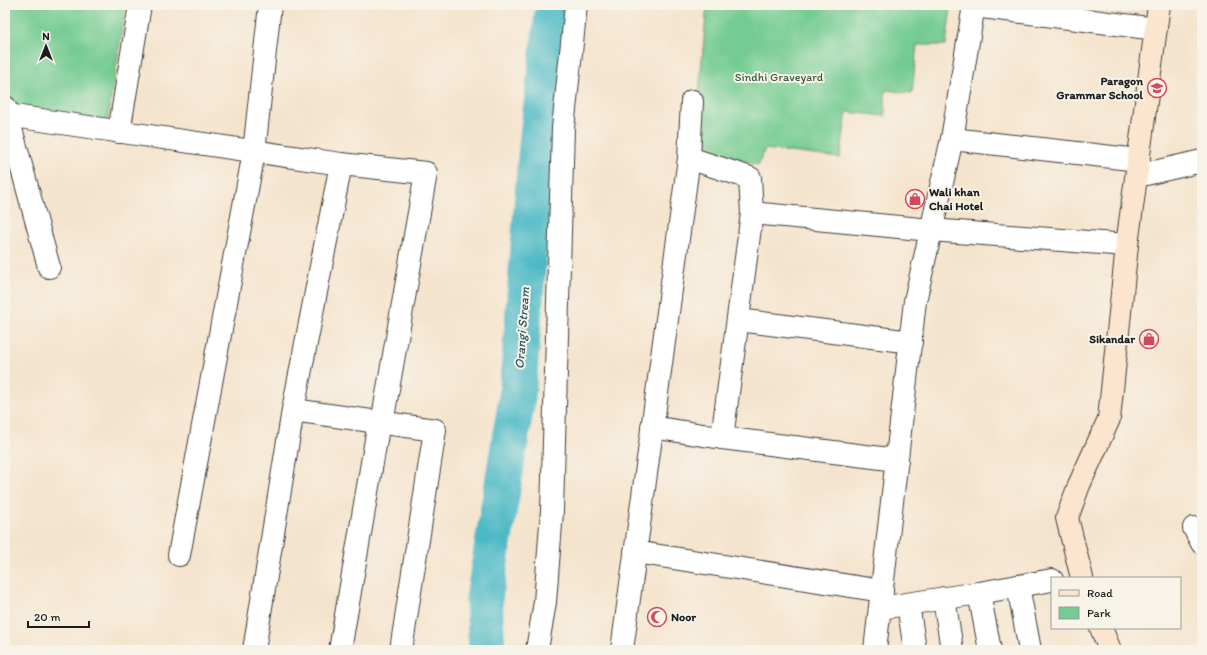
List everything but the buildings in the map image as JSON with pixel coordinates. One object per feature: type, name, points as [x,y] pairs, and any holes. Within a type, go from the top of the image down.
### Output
[{"type":"street","points":[[119,132],[140,5]]},
{"type":"street","points":[[179,555],[254,152],[270,5]]},
{"type":"street","points":[[538,650],[545,602],[552,511],[563,128],[576,5]]},
{"type":"street","points":[[875,650],[916,301],[952,139],[974,5],[1156,29]]},
{"type":"street","points":[[1076,577],[1067,518],[1079,485],[1109,420],[1127,245],[1159,5]]},
{"type":"street","points":[[622,650],[689,158],[692,101]]},
{"type":"street","points":[[49,267],[6,111],[119,132],[254,152],[341,164],[426,173],[340,650]]},
{"type":"street","points":[[952,139],[1138,168],[1202,161]]},
{"type":"street","points":[[689,158],[750,178],[752,213],[722,438]]},
{"type":"street","points":[[254,650],[293,410],[341,164]]},
{"type":"street","points":[[752,213],[932,230],[1127,245]]},
{"type":"street","points":[[738,320],[910,342]]},
{"type":"street","points":[[293,410],[435,430],[401,650]]},
{"type":"street","points":[[652,427],[722,438],[897,460]]},
{"type":"street","points":[[635,552],[908,604],[1051,580]]},
{"type":"street","points":[[1018,586],[1030,650]]},
{"type":"street","points":[[979,593],[990,650]]},
{"type":"street","points":[[944,598],[952,650]]},
{"type":"street","points":[[908,604],[915,650]]},
{"type":"street","points":[[1101,629],[1110,650]]},
{"type":"green space","points":[[5,5],[126,5],[107,123],[15,113],[5,81]]},
{"type":"green space","name":"Sindhi Graveyard","points":[[707,5],[942,5],[951,8],[946,45],[917,45],[912,93],[885,90],[885,116],[847,112],[840,158],[765,149],[758,165],[694,147]]},
{"type":"waterway","name":"Orangi Stream","points":[[487,650],[484,599],[517,398],[537,145],[554,5]]},
{"type":"place","name":"Paragon Grammar School","points":[[1157,88]]},
{"type":"place","name":"Wali khan Chai Hotel","points":[[915,199]]},
{"type":"place","name":"Sikandar","points":[[1149,339]]},
{"type":"place","name":"Noor","points":[[657,617]]}]
